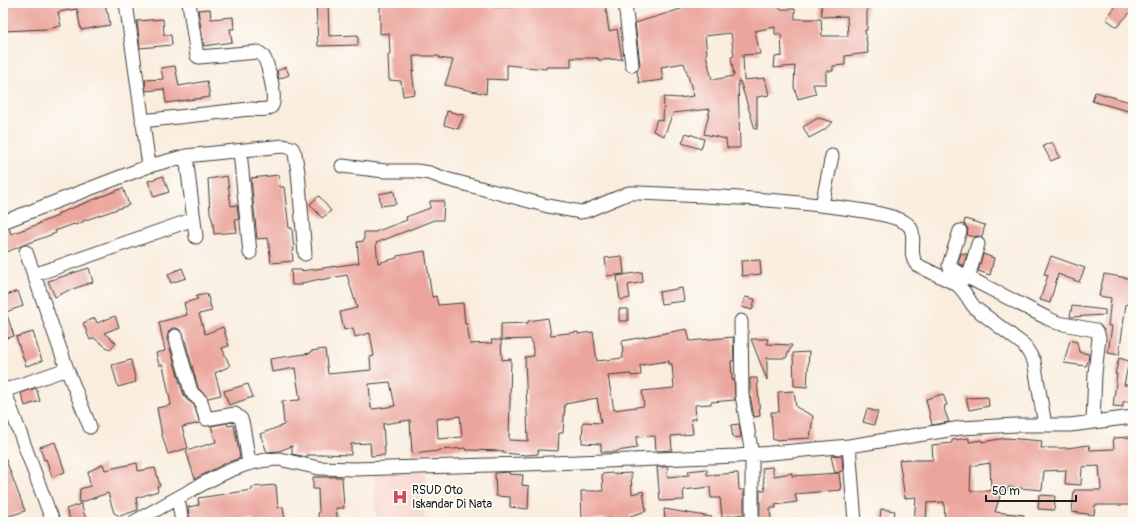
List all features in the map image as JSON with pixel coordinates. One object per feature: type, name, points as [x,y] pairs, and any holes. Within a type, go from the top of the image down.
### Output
[{"type":"street","points":[[126,3],[149,166]]},
{"type":"street","points":[[142,121],[242,110],[266,109],[271,108],[274,104],[274,95],[268,67],[263,56],[258,52],[226,56],[197,56],[189,3]]},
{"type":"street","points":[[625,3],[632,65]]},
{"type":"street","points":[[3,222],[149,166],[186,156],[282,146],[292,148],[295,154],[299,180],[305,254]]},
{"type":"street","points":[[240,151],[250,253]]},
{"type":"street","points":[[186,156],[196,237]]},
{"type":"street","points":[[822,205],[832,156]]},
{"type":"street","points":[[342,166],[385,171],[416,171],[430,173],[453,181],[548,206],[581,212],[629,193],[639,193],[742,198],[822,205],[874,213],[901,220],[910,226],[912,232],[912,253],[914,261],[956,284],[961,288],[975,308],[1024,345],[1030,352],[1034,361],[1045,425]]},
{"type":"street","points":[[34,275],[194,219]]},
{"type":"street","points":[[960,231],[949,267],[951,269],[1058,323],[1096,330],[1099,338],[1095,373],[1093,422]]},
{"type":"street","points":[[968,278],[978,244]]},
{"type":"street","points":[[26,252],[67,369],[90,427]]},
{"type":"street","points":[[741,321],[742,394],[752,455],[752,522]]},
{"type":"street","points":[[175,336],[191,391],[201,401],[206,419],[209,420],[235,414],[241,419],[249,464]]},
{"type":"street","points":[[54,522],[3,389],[67,369]]},
{"type":"street","points":[[134,522],[224,472],[249,464],[279,460],[319,468],[354,469],[737,456],[849,446],[961,428],[1070,425],[1133,417]]},
{"type":"street","points":[[849,446],[855,522]]},
{"type":"street","points":[[178,498],[182,522]]},
{"type":"shaded area","name":"RSUD Oto Iskandar Di Nata","points":[[426,471],[424,522],[376,522],[374,473]]},
{"type":"building","points":[[3,3],[105,3],[110,25],[81,30],[77,9],[58,12],[61,26],[47,29],[3,31]]},
{"type":"building","points":[[316,3],[328,3],[329,36],[358,35],[358,45],[318,46]]},
{"type":"building","points":[[380,3],[491,4],[491,7],[512,7],[526,5],[526,3],[605,3],[609,31],[617,29],[622,59],[598,60],[598,58],[571,58],[571,67],[546,67],[546,69],[507,65],[507,80],[487,79],[486,94],[445,85],[453,60],[439,58],[439,56],[413,56],[414,71],[412,71],[415,94],[403,96],[401,81],[389,80],[389,33],[380,34]]},
{"type":"building","points":[[680,3],[780,3],[780,9],[795,9],[795,19],[821,19],[822,36],[848,36],[847,16],[822,17],[821,3],[867,3],[867,30],[865,30],[868,53],[845,56],[845,65],[833,66],[833,71],[826,71],[826,84],[813,84],[816,94],[798,99],[794,87],[795,66],[774,68],[775,57],[782,56],[781,34],[775,34],[775,27],[755,31],[760,54],[743,55],[744,80],[765,78],[769,95],[757,97],[757,129],[755,129],[740,81],[738,81],[740,148],[727,148],[726,139],[704,134],[710,109],[673,113],[664,136],[653,131],[657,119],[663,121],[664,97],[679,98],[694,96],[684,63],[661,67],[663,80],[639,83],[637,71],[640,64],[635,23],[681,9]],"holes":[[[731,33],[734,56],[731,57],[734,76],[712,80],[706,54],[705,36]]]},
{"type":"building","points":[[1118,3],[1133,3],[1133,9],[1117,27],[1106,19]]},
{"type":"building","points":[[210,9],[211,19],[233,17],[234,29],[230,29],[232,42],[204,46],[198,10]]},
{"type":"building","points":[[163,19],[164,35],[171,35],[172,45],[140,48],[137,21]]},
{"type":"building","points":[[175,66],[179,86],[207,81],[210,97],[166,103],[164,89],[146,91],[145,80],[163,79],[161,68]]},
{"type":"building","points":[[286,67],[289,75],[279,79],[277,71]]},
{"type":"building","points":[[1095,92],[1130,102],[1128,111],[1092,101]]},
{"type":"building","points":[[447,111],[464,115],[458,129],[444,125]]},
{"type":"building","points":[[818,118],[833,122],[824,130],[809,138],[803,127]]},
{"type":"building","points":[[686,133],[704,139],[701,149],[682,143]]},
{"type":"building","points":[[1052,142],[1060,157],[1051,161],[1043,146]]},
{"type":"building","points":[[279,175],[280,187],[284,187],[289,228],[292,228],[294,251],[292,251],[293,261],[271,263],[268,238],[257,239],[251,178]]},
{"type":"building","points":[[163,176],[169,192],[154,197],[148,181]]},
{"type":"building","points":[[227,176],[231,206],[237,205],[239,219],[235,220],[237,232],[214,234],[210,212],[208,179]]},
{"type":"building","points":[[123,188],[129,205],[55,231],[56,233],[7,252],[3,242],[3,230],[9,228],[11,234],[39,224],[58,216],[57,214]]},
{"type":"building","points":[[394,191],[396,204],[381,206],[379,194]]},
{"type":"building","points":[[319,196],[331,211],[322,218],[310,204]]},
{"type":"building","points":[[430,201],[444,201],[443,220],[434,220],[376,243],[378,263],[397,258],[397,256],[425,251],[432,297],[436,296],[438,305],[463,303],[465,324],[467,324],[470,344],[492,343],[491,340],[501,340],[501,324],[528,323],[528,321],[548,318],[551,335],[593,332],[597,361],[623,358],[622,341],[687,329],[690,341],[733,337],[734,361],[731,361],[735,400],[695,405],[696,419],[691,419],[693,434],[671,436],[672,450],[656,451],[655,436],[636,437],[637,448],[617,452],[601,452],[601,444],[582,443],[583,422],[601,423],[597,398],[565,404],[563,433],[559,433],[558,451],[538,450],[538,454],[526,455],[503,453],[504,451],[466,450],[466,448],[412,454],[410,420],[383,424],[385,455],[371,456],[370,443],[351,444],[351,455],[321,454],[307,455],[307,457],[292,454],[292,446],[279,451],[267,452],[260,434],[284,425],[282,401],[300,400],[295,368],[272,372],[270,359],[311,353],[311,351],[325,349],[328,374],[371,370],[370,357],[374,356],[370,333],[355,337],[353,328],[344,330],[340,312],[357,308],[347,275],[302,283],[302,285],[292,285],[291,270],[301,271],[359,263],[357,242],[364,241],[364,232],[375,232],[407,220],[406,217],[430,208]],"holes":[[[531,339],[534,356],[525,357],[528,441],[509,440],[511,359],[502,360],[501,340]],[[669,361],[669,364],[672,364],[674,388],[642,391],[644,406],[614,410],[608,376],[631,374],[631,376],[641,375],[640,365]],[[390,382],[395,406],[371,408],[369,384]],[[460,416],[462,437],[438,439],[437,419]]]},
{"type":"building","points":[[965,219],[985,225],[982,237],[967,235],[968,229],[964,224]]},
{"type":"building","points":[[961,253],[967,254],[963,266],[958,263]]},
{"type":"building","points":[[983,254],[994,258],[990,275],[978,271]]},
{"type":"building","points":[[622,256],[624,274],[607,276],[605,258]]},
{"type":"building","points":[[1051,256],[1085,268],[1079,282],[1058,274],[1050,303],[1040,300],[1048,275],[1044,274]]},
{"type":"building","points":[[760,260],[761,274],[742,276],[741,261]]},
{"type":"building","points":[[89,268],[93,282],[55,297],[48,281]]},
{"type":"building","points":[[182,268],[186,278],[171,283],[168,274]]},
{"type":"building","points":[[642,272],[643,282],[628,285],[630,298],[620,300],[617,276]]},
{"type":"building","points":[[1104,274],[1133,279],[1133,306],[1126,304],[1119,355],[1108,353],[1112,326],[1108,326],[1111,298],[1099,296]]},
{"type":"building","points":[[682,288],[684,301],[661,304],[659,292]]},
{"type":"building","points":[[18,291],[23,306],[6,312],[14,336],[3,339],[3,296]]},
{"type":"building","points":[[207,294],[212,311],[199,314],[204,331],[205,334],[223,327],[229,346],[222,348],[230,366],[215,373],[221,395],[208,398],[198,388],[183,333],[177,328],[172,328],[169,331],[167,338],[183,393],[186,399],[194,405],[200,423],[182,427],[188,448],[168,454],[162,435],[157,408],[171,405],[163,365],[159,365],[156,353],[165,351],[159,322],[187,315],[184,303],[198,299],[196,296]]},
{"type":"building","points":[[745,297],[755,299],[752,310],[742,307]]},
{"type":"building","points":[[1072,306],[1105,310],[1105,315],[1070,317]]},
{"type":"building","points":[[619,309],[628,309],[628,321],[619,321]]},
{"type":"building","points":[[115,316],[119,327],[104,333],[116,343],[110,350],[94,338],[90,340],[83,323],[95,318],[97,323]]},
{"type":"building","points":[[33,332],[42,361],[26,366],[16,337]]},
{"type":"building","points":[[751,339],[768,339],[767,344],[792,345],[786,358],[767,358],[767,380]]},
{"type":"building","points":[[1070,340],[1077,342],[1079,352],[1089,354],[1086,366],[1064,363]]},
{"type":"building","points":[[809,352],[807,387],[794,386],[793,353]]},
{"type":"building","points":[[1119,358],[1129,361],[1124,385],[1133,385],[1130,401],[1123,402],[1123,407],[1113,406],[1117,374],[1115,374]]},
{"type":"building","points":[[131,360],[136,382],[118,387],[112,365]]},
{"type":"building","points":[[750,378],[757,378],[760,416],[754,417],[750,394]]},
{"type":"building","points":[[248,384],[253,397],[229,405],[224,391]]},
{"type":"building","points":[[36,388],[40,401],[25,406],[21,393]]},
{"type":"building","points":[[794,391],[796,407],[813,416],[810,438],[773,440],[771,412],[779,412],[778,392]]},
{"type":"building","points":[[943,394],[947,405],[944,406],[944,409],[949,422],[932,425],[926,399]]},
{"type":"building","points":[[988,397],[989,406],[969,410],[966,398]]},
{"type":"building","points":[[867,409],[878,412],[874,425],[863,422]]},
{"type":"building","points":[[227,423],[228,426],[234,425],[240,458],[226,463],[195,479],[186,451],[216,442],[211,426]]},
{"type":"building","points":[[739,424],[741,437],[733,438],[731,425]]},
{"type":"building","points":[[1130,437],[1133,469],[1133,505],[1095,505],[1094,515],[1072,512],[1074,490],[1101,490],[1099,466],[1082,467],[1081,485],[1065,484],[1066,470],[1044,471],[1042,490],[1008,487],[1008,490],[1002,490],[995,512],[1024,515],[1024,522],[945,522],[944,502],[927,503],[926,522],[914,522],[916,497],[905,498],[899,460],[933,460],[932,445],[952,443],[952,440],[969,438],[969,442],[982,440],[982,442],[1006,438],[1042,441],[1041,448],[1067,448],[1089,445],[1090,450],[1114,449],[1113,438]],"holes":[[[990,463],[991,491],[970,491],[971,466]]]},
{"type":"building","points":[[55,442],[65,472],[52,477],[40,447]]},
{"type":"building","points":[[3,455],[25,511],[3,518]]},
{"type":"building","points":[[842,455],[843,471],[835,473],[831,456]]},
{"type":"building","points":[[137,463],[138,471],[155,468],[160,486],[157,486],[158,491],[136,498],[138,510],[120,516],[114,513],[108,493],[79,503],[80,489],[90,486],[88,472],[103,464],[105,470]]},
{"type":"building","points":[[657,467],[668,467],[667,477],[689,475],[688,471],[707,469],[707,475],[738,473],[739,490],[744,490],[744,514],[722,517],[720,498],[711,498],[710,487],[683,490],[684,500],[660,501]]},
{"type":"building","points":[[772,467],[774,476],[792,473],[792,476],[839,473],[841,490],[795,494],[797,502],[775,505],[776,508],[770,508],[771,520],[760,522],[760,490],[765,491],[762,468]]},
{"type":"building","points":[[509,472],[509,474],[523,475],[522,485],[529,486],[528,509],[510,507],[510,497],[496,496],[495,473]]},
{"type":"building","points":[[631,473],[632,494],[643,491],[646,511],[630,516],[630,522],[618,522],[617,518],[582,520],[581,491],[603,491],[602,474]]},
{"type":"building","points":[[313,477],[342,477],[344,508],[336,508],[338,522],[319,522],[318,489],[313,489]]},
{"type":"building","points":[[276,485],[278,508],[283,507],[285,521],[254,522],[254,518],[226,522],[190,522],[188,507],[199,505],[198,498],[252,490],[252,487]]},
{"type":"building","points":[[1039,495],[1055,496],[1054,510],[1038,509]]},
{"type":"building","points":[[81,504],[87,522],[71,522],[66,509]]},
{"type":"building","points":[[664,509],[712,517],[711,522],[665,522]]},
{"type":"building","points":[[881,509],[895,511],[893,522],[880,518]]},
{"type":"place","name":"RSUD Oto Iskandar Di Nata","points":[[400,497]]}]
